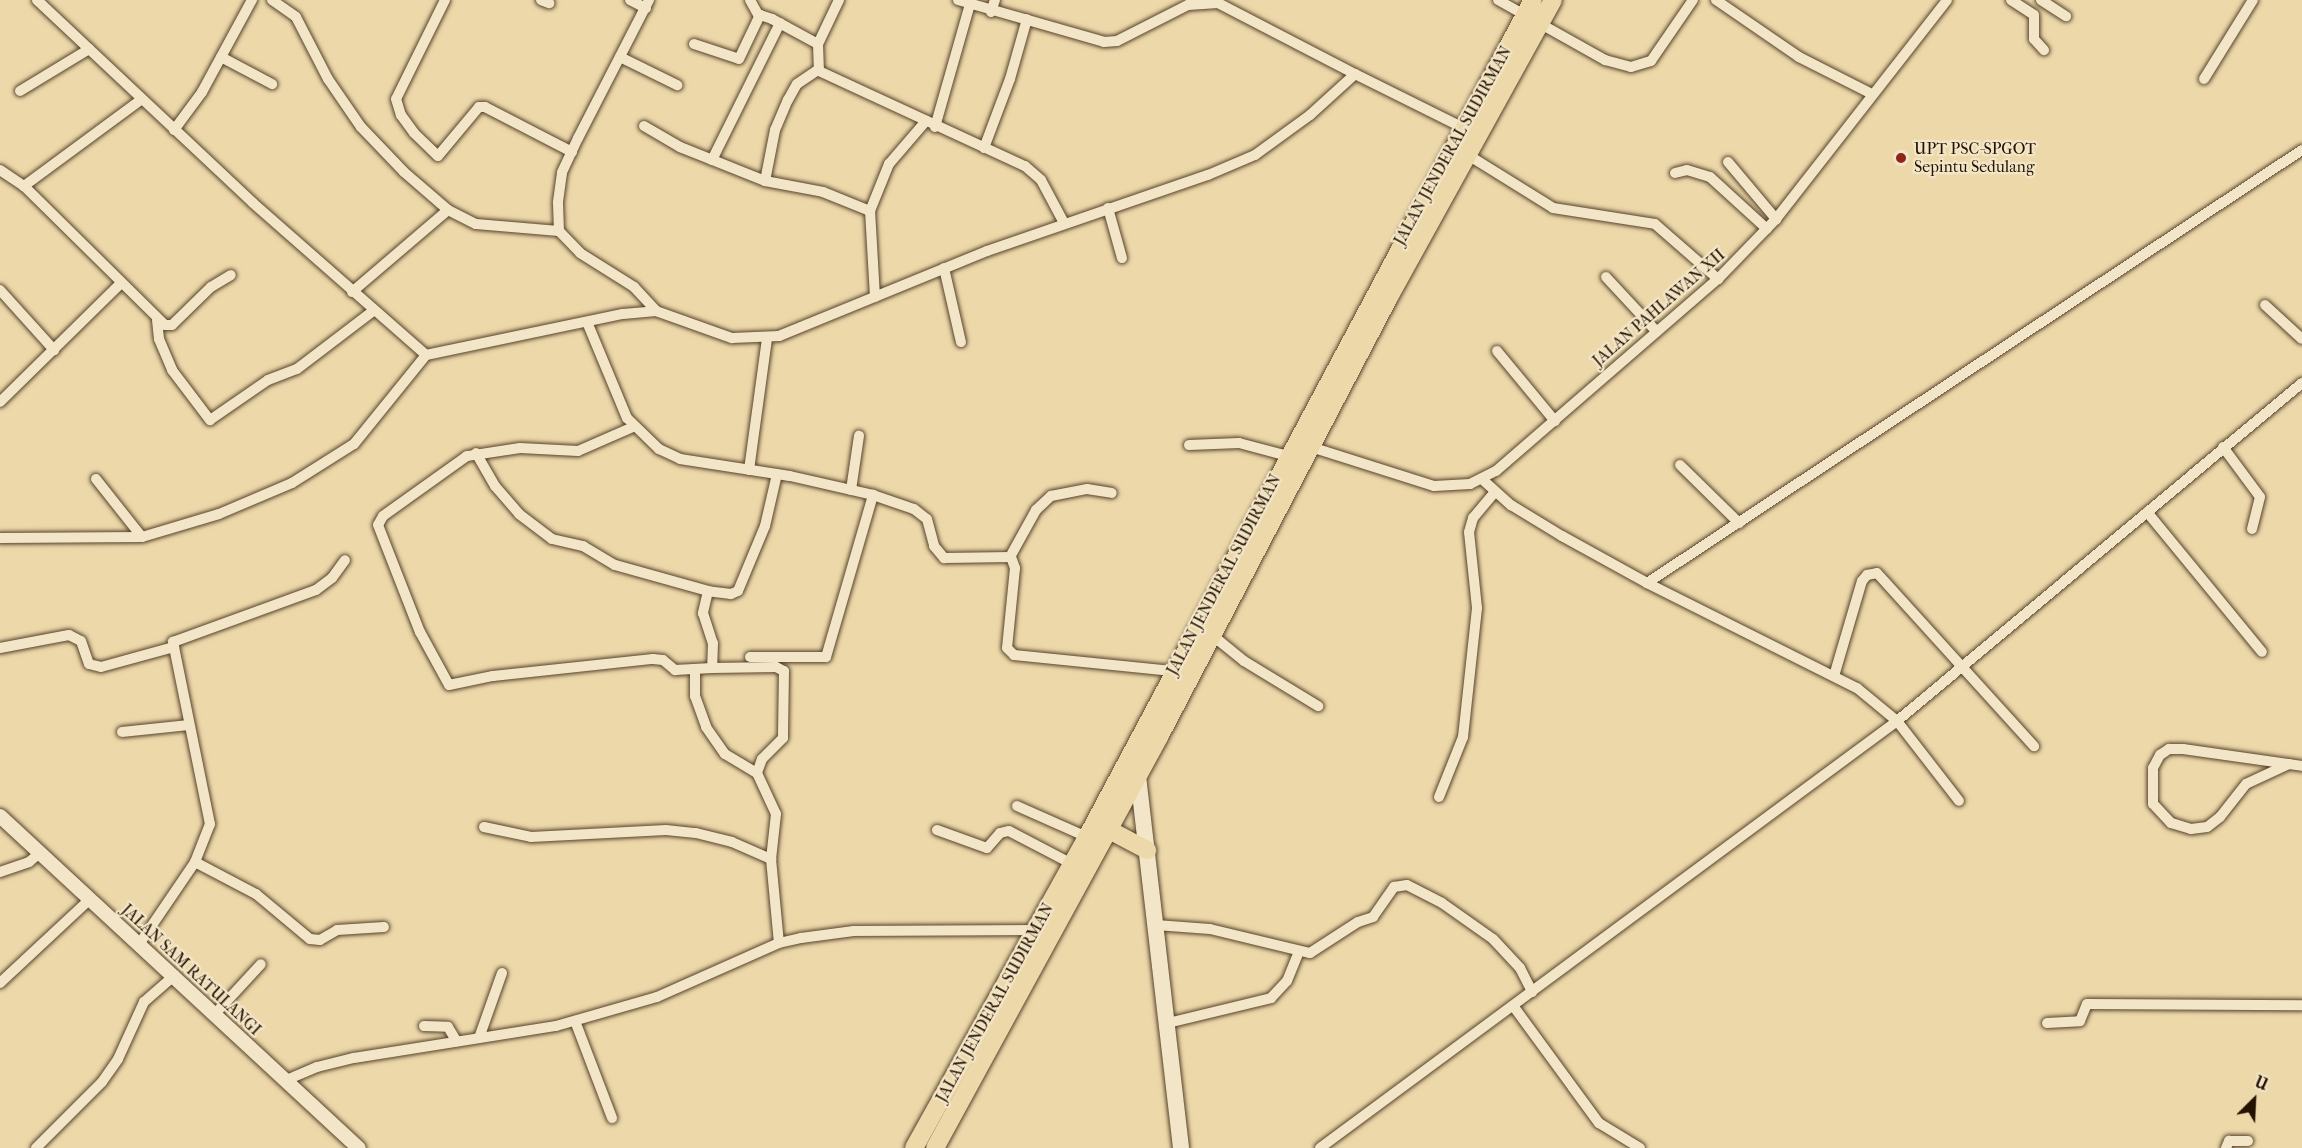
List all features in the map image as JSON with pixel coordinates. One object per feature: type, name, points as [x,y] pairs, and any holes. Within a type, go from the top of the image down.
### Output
[{"type":"main road","name":"JALAN JENDERAL SUDIRMAN","points":[[935,1148],[1096,829],[1172,672],[1311,447],[1553,0]]},
{"type":"main road","name":"JALAN JENDERAL SUDIRMAN","points":[[914,1148],[1072,864],[1096,829],[1138,776],[1212,635],[1288,456],[1462,127],[1529,7]]},
{"type":"main road","points":[[1138,776],[1181,1148]]},
{"type":"main road","points":[[1096,829],[1148,850]]},
{"type":"street","points":[[37,0],[174,130],[373,311],[426,355]]},
{"type":"street","points":[[174,130],[221,57],[252,0]]},
{"type":"street","points":[[272,0],[296,17],[328,79],[361,127],[404,172],[448,210],[476,224],[559,231],[580,253],[634,287],[656,311],[732,338],[767,338],[1064,223],[1255,155],[1300,122],[1355,74]]},
{"type":"street","points":[[446,0],[398,94],[397,106],[410,128],[438,156],[479,107],[485,107],[572,152]]},
{"type":"street","points":[[559,231],[562,173],[647,4],[630,0]]},
{"type":"street","points":[[750,0],[759,16],[780,23],[818,44],[822,52],[818,70],[797,84],[788,100],[775,130],[765,181]]},
{"type":"street","points":[[818,44],[839,0]]},
{"type":"street","points":[[958,0],[991,12],[1027,19],[1111,42],[1188,5],[1218,3],[1462,127]]},
{"type":"street","points":[[991,12],[995,0]]},
{"type":"street","points":[[1498,0],[1529,7],[1541,24],[1605,60],[1636,67],[1655,57],[1693,0]]},
{"type":"street","points":[[1716,0],[1799,57],[1872,94]]},
{"type":"street","name":"JALAN PAHLAWAN XII","points":[[1311,447],[1422,484],[1457,486],[1484,480],[1718,279],[1767,229],[1813,177],[1872,94],[1947,0]]},
{"type":"street","points":[[2011,0],[2034,15],[2034,39],[2044,50]]},
{"type":"street","points":[[2041,0],[2066,16]]},
{"type":"street","points":[[2204,79],[2253,0]]},
{"type":"street","points":[[875,297],[870,211],[889,164],[930,124],[970,4]]},
{"type":"street","points":[[694,45],[739,59],[759,16]]},
{"type":"street","points":[[984,148],[1010,79],[1027,19]]},
{"type":"street","points":[[712,160],[780,23]]},
{"type":"street","points":[[20,91],[89,49]]},
{"type":"street","points":[[221,57],[272,84]]},
{"type":"street","points":[[620,57],[677,85]]},
{"type":"street","points":[[818,70],[1035,174],[1064,223]]},
{"type":"street","points":[[24,186],[142,99]]},
{"type":"street","points":[[644,126],[712,160],[765,181],[823,192],[870,211]]},
{"type":"street","points":[[1647,583],[2302,150]]},
{"type":"street","points":[[1468,155],[1553,208],[1655,224],[1718,279]]},
{"type":"street","points":[[1728,162],[1776,219]]},
{"type":"street","points":[[0,170],[24,186],[156,320],[172,325],[211,287],[231,275]]},
{"type":"street","points":[[1675,173],[1687,170],[1710,177],[1767,229]]},
{"type":"street","points":[[1108,208],[1122,258]]},
{"type":"street","points":[[352,292],[448,210]]},
{"type":"street","points":[[945,268],[961,342]]},
{"type":"street","points":[[1606,277],[1656,331]]},
{"type":"street","points":[[0,402],[121,284]]},
{"type":"street","points":[[0,290],[54,350]]},
{"type":"street","points":[[2265,305],[2302,339]]},
{"type":"street","points":[[156,320],[159,339],[172,370],[210,420],[268,380],[297,369],[373,311]]},
{"type":"street","points":[[0,538],[142,537],[219,514],[292,483],[334,460],[371,425],[426,355],[587,322],[656,311]]},
{"type":"street","points":[[587,322],[633,427],[659,449],[680,459],[777,474],[873,495],[925,516],[940,557],[1010,557]]},
{"type":"street","points":[[749,470],[767,338]]},
{"type":"street","points":[[1497,351],[1555,421]]},
{"type":"street","points":[[1327,1146],[1645,906],[1897,721],[2302,383]]},
{"type":"street","points":[[633,427],[578,451],[520,448],[476,453],[459,461],[378,522],[420,632],[447,684],[654,659],[662,659],[675,670],[822,659],[829,654],[873,495]]},
{"type":"street","points":[[851,490],[859,436]]},
{"type":"street","points":[[1189,446],[1239,443],[1288,456]]},
{"type":"street","points":[[2223,447],[2260,497],[2252,529]]},
{"type":"street","points":[[476,453],[495,486],[519,514],[552,539],[583,546],[615,565],[708,591],[737,592],[765,526],[777,474]]},
{"type":"street","points":[[1680,465],[1739,523]]},
{"type":"street","points":[[96,479],[142,537]]},
{"type":"street","points":[[1484,480],[1494,493],[1647,583],[1857,688],[1897,721],[1959,801]]},
{"type":"street","points":[[1010,557],[1036,510],[1051,496],[1087,489],[1112,493]]},
{"type":"street","points":[[1439,797],[1463,737],[1477,608],[1469,532],[1473,518],[1494,493]]},
{"type":"street","points":[[2147,512],[2262,652]]},
{"type":"street","points":[[1010,557],[1016,568],[1007,644],[1010,652],[1172,672]]},
{"type":"street","points":[[140,943],[195,862],[210,824],[210,809],[187,716],[173,642],[316,590],[332,578],[345,560]]},
{"type":"street","points":[[1834,676],[1862,581],[1873,573],[1888,581],[2034,746]]},
{"type":"street","points":[[708,591],[703,617],[713,643],[712,668]]},
{"type":"street","points":[[0,648],[69,635],[81,641],[89,664],[100,667],[174,647]]},
{"type":"street","points":[[1212,635],[1244,661],[1317,706]]},
{"type":"street","points":[[750,657],[782,663]]},
{"type":"street","points":[[757,772],[762,759],[783,738],[784,673],[782,663]]},
{"type":"street","points":[[695,670],[695,696],[706,727],[725,753],[757,772],[776,814],[771,859],[779,943]]},
{"type":"street","points":[[122,732],[187,716]]},
{"type":"street","points":[[2289,764],[2246,784],[2216,822],[2200,829],[2171,823],[2153,804],[2153,768],[2160,754],[2169,749],[2289,764],[2302,766]]},
{"type":"street","points":[[1017,806],[1096,829]]},
{"type":"street","name":"JALAN SAM RATULANGI","points":[[0,816],[175,975],[351,1145]]},
{"type":"street","points":[[484,827],[531,837],[666,830],[696,833],[732,842],[771,859]]},
{"type":"street","points":[[937,830],[987,849],[1000,833],[1009,831],[1072,864]]},
{"type":"street","points":[[0,872],[29,862],[41,852]]},
{"type":"street","points":[[195,862],[256,894],[310,939],[320,940],[337,930],[384,927]]},
{"type":"street","points":[[1156,925],[1210,929],[1299,952],[1314,952],[1358,922],[1371,919],[1394,887],[1407,885],[1442,903],[1496,942],[1520,968],[1532,992]]},
{"type":"street","points":[[0,984],[90,899]]},
{"type":"street","points":[[285,1081],[317,1067],[575,1021],[657,997],[779,943],[854,931],[1034,930]]},
{"type":"street","points":[[1168,1023],[1271,998],[1287,981],[1299,952]]},
{"type":"street","points":[[214,1015],[261,964]]},
{"type":"street","points":[[479,1038],[502,973]]},
{"type":"street","points":[[36,1148],[102,1082],[118,1059],[144,1002],[175,975]]},
{"type":"street","points":[[2047,1023],[2079,1021],[2086,1004],[2302,1005]]},
{"type":"street","points":[[1514,1007],[1599,1123],[1641,1148]]},
{"type":"street","points":[[575,1021],[612,1118]]},
{"type":"street","points":[[424,1026],[448,1027],[457,1042]]},
{"type":"street","points":[[2226,1148],[2230,1141],[2248,1141]]},
{"type":"place","name":"UPT PSC-SPGOT Sepintu Sedulang","points":[[1901,158]]}]
